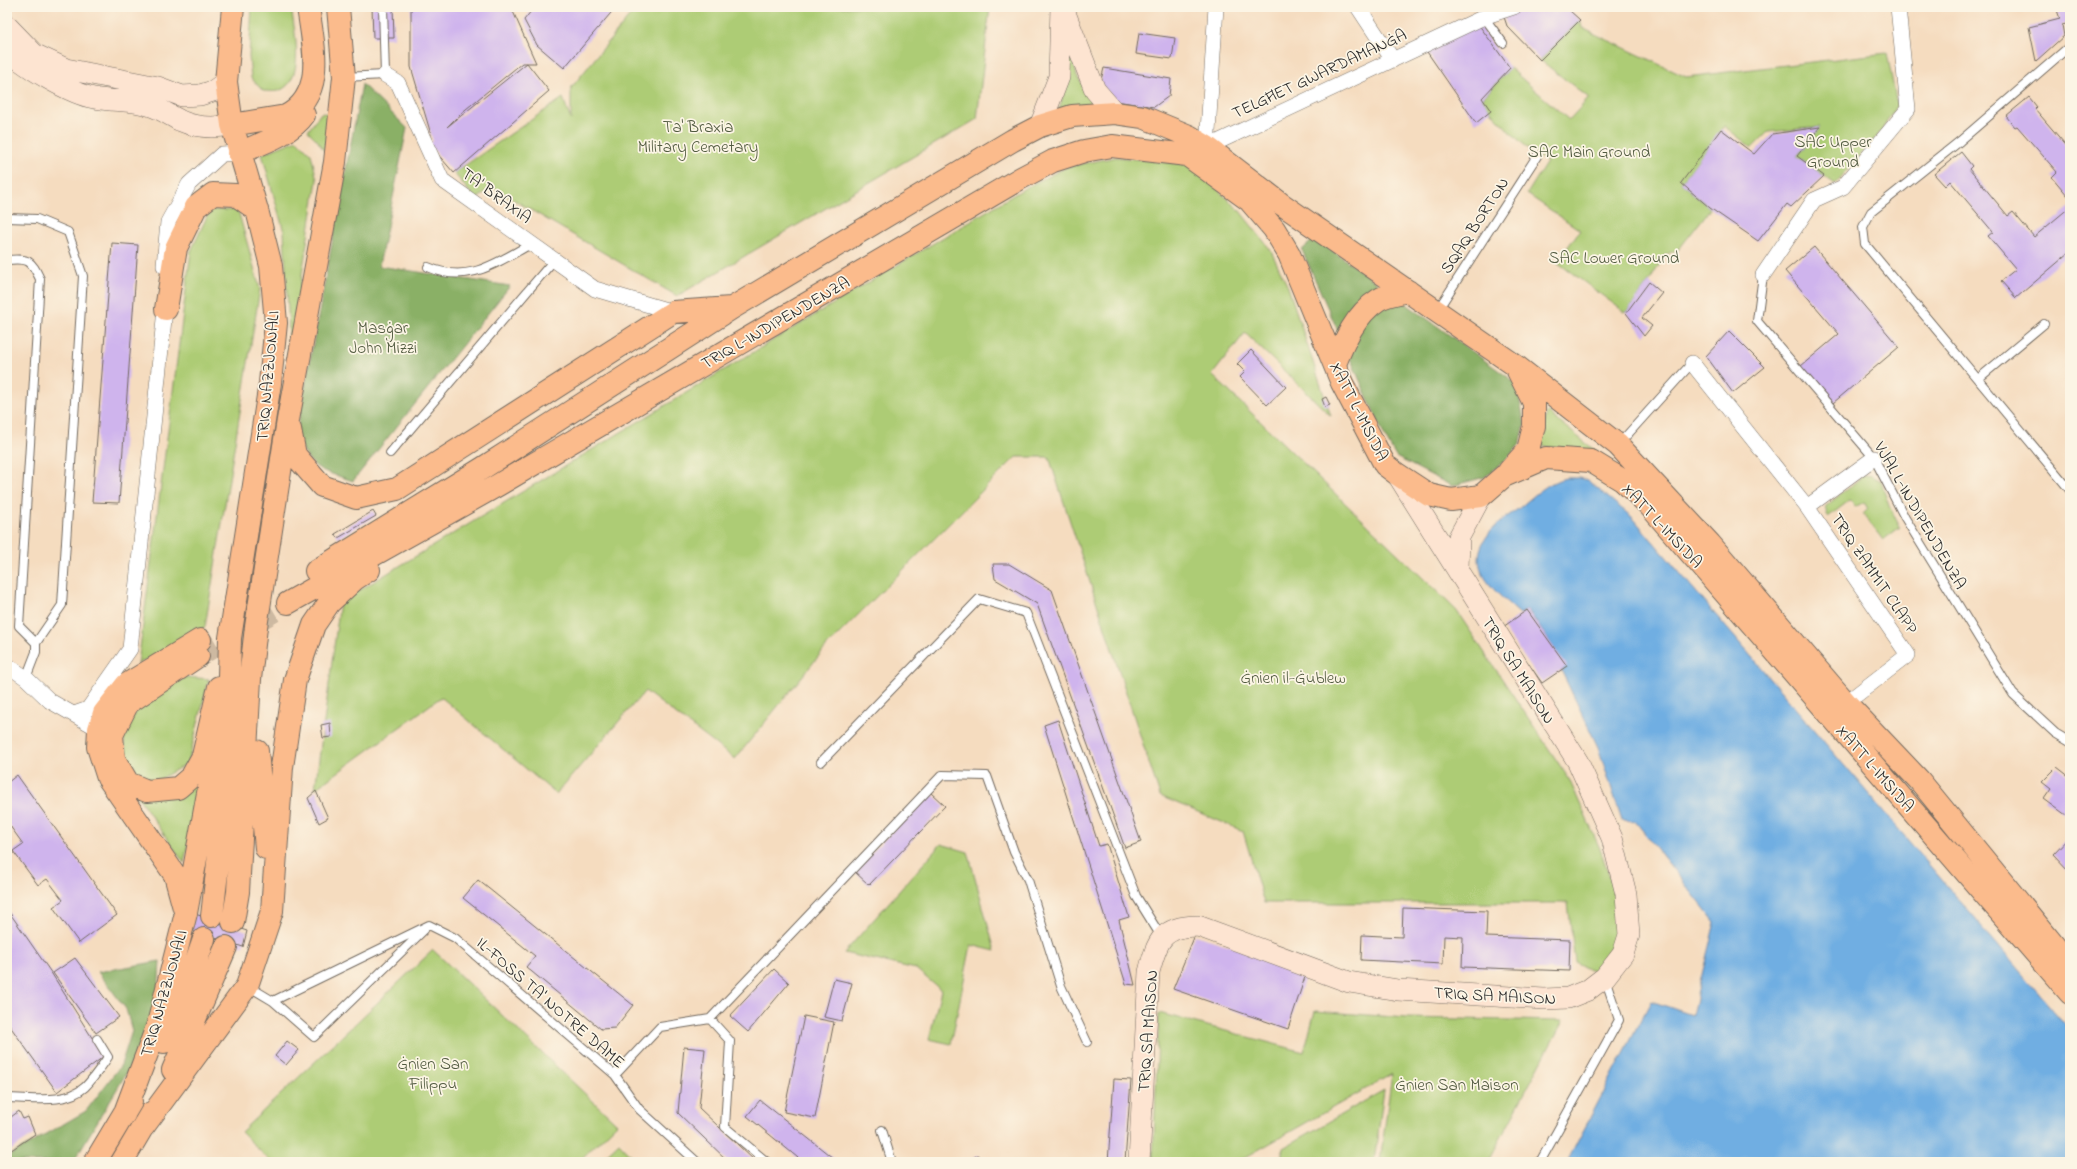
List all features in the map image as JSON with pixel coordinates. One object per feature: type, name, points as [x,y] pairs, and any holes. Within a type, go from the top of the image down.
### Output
[{"type":"highway","name":"TRIQ NAZZJONALI","points":[[233,7],[226,82],[232,125],[257,210],[271,266],[276,322],[268,396],[230,638],[239,678],[272,911]]},
{"type":"highway","points":[[239,153],[282,133],[302,119],[312,104],[315,90],[314,52],[308,7]]},
{"type":"highway","name":"TRIQ NAZZJONALI","points":[[124,1115],[158,1024],[186,913],[239,678],[256,627],[288,420],[335,162],[344,77],[338,7]]},
{"type":"highway","points":[[232,125],[278,118],[294,112],[307,99],[313,87],[314,74]]},
{"type":"highway","points":[[226,82],[230,95],[239,107],[250,115],[264,119],[278,118]]},
{"type":"highway","name":"XATT L-IMSIDA","points":[[1072,116],[1115,113],[1143,117],[1189,136],[1207,147],[1280,203],[1516,366],[1618,445],[1710,544],[1846,703],[1919,780],[2070,965]]},
{"type":"highway","name":"TRIQ L-INDIPENDENZA","points":[[1053,161],[1007,186],[498,485],[288,595],[732,308],[1013,140],[1040,126],[1072,116]]},
{"type":"highway","name":"XATT L-IMSIDA","points":[[1053,161],[1084,151],[1112,146],[1187,155],[1243,196],[1274,229],[1289,254],[1342,383],[1386,464],[1397,474],[1429,496],[1451,500],[1481,496],[1504,476],[1546,458],[1591,461],[1627,485],[1649,505],[2070,993]]},
{"type":"highway","points":[[166,309],[176,248],[196,207],[213,194],[236,195],[257,210]]},
{"type":"highway","points":[[1335,364],[1344,339],[1359,318],[1378,299],[1408,291]]},
{"type":"highway","points":[[288,420],[295,455],[322,486],[356,498],[397,489],[674,312],[732,308]]},
{"type":"highway","points":[[1504,476],[1528,450],[1534,426],[1534,403],[1516,366]]},
{"type":"highway","points":[[122,1162],[144,1126],[247,986],[272,911],[282,767],[290,708],[295,680],[314,625],[329,602],[355,579],[498,485]]},
{"type":"highway","points":[[186,913],[175,875],[108,778],[98,747],[99,729],[104,713],[126,685],[199,648],[128,703],[112,735],[114,759],[128,783],[147,791],[178,788],[192,776],[203,756],[230,638]]},
{"type":"highway","name":"TRIQ NAZZJONALI","points":[[212,916],[239,678]]},
{"type":"highway","name":"TRIQ NAZZJONALI","points":[[233,922],[238,892],[239,678]]},
{"type":"highway","name":"TRIQ NAZZJONALI","points":[[124,1115],[158,1058],[183,1000],[204,939]]},
{"type":"highway","name":"TRIQ NAZZJONALI","points":[[144,1126],[177,1064],[226,946]]},
{"type":"highway","points":[[95,1162],[124,1115]]},
{"type":"street","points":[[1062,7],[1095,90],[1115,113]]},
{"type":"street","points":[[1040,126],[1059,77],[1062,7]]},
{"type":"street","points":[[1207,147],[1216,7]]},
{"type":"street","points":[[1358,7],[1393,60]]},
{"type":"street","name":"TELGĦET GWARDAMANĠA","points":[[1207,147],[1484,17],[1514,7]]},
{"type":"street","points":[[1763,275],[1814,200],[1843,187],[1908,109],[1898,7]]},
{"type":"street","points":[[7,26],[34,54],[66,69],[158,87],[182,96],[200,95],[212,91],[226,82]]},
{"type":"street","points":[[7,49],[24,63],[53,81],[93,98],[123,100],[151,106],[182,121],[199,126],[218,127],[232,125]]},
{"type":"street","name":"TA' BRAXIA","points":[[385,75],[398,82],[442,180],[595,289],[674,312]]},
{"type":"street","points":[[74,714],[88,709],[130,649],[166,309],[163,263],[168,222],[189,184],[222,154],[239,153]]},
{"type":"street","name":"TRIQ ZAMMIT CLAPP","points":[[1692,363],[1807,507],[1908,655],[1846,703]]},
{"type":"street","name":"TRIQ ZAMMIT CLAPP","points":[[1807,507],[1874,458]]},
{"type":"street","name":"TRIQ SA MAISON","points":[[1140,1162],[1148,972],[1154,953],[1162,938],[1181,926],[1198,926],[1349,982],[1398,990],[1544,999],[1568,998],[1588,990],[1605,977],[1623,954],[1629,935],[1626,894],[1612,838],[1578,762],[1489,624],[1458,568],[1397,474]]},
{"type":"street","points":[[1458,568],[1459,537],[1481,496]]},
{"type":"street","points":[[7,665],[26,678],[50,701],[99,729]]},
{"type":"lane","points":[[344,77],[385,75],[383,7]]},
{"type":"lane","points":[[1484,17],[1503,43]]},
{"type":"lane","points":[[2070,46],[1966,136],[1871,212],[1863,227],[1865,244],[2070,490]]},
{"type":"lane","name":"SQAQ BORTON","points":[[1437,311],[1537,156]]},
{"type":"lane","points":[[7,218],[37,219],[68,232],[83,276],[62,605],[36,643],[36,652],[26,678]]},
{"type":"lane","points":[[428,267],[451,274],[470,274],[488,268],[531,244]]},
{"type":"lane","points":[[7,260],[24,258],[33,264],[40,279],[19,626],[36,643]]},
{"type":"lane","points":[[390,453],[554,260]]},
{"type":"lane","name":"VJAL L-INDIPENDENZA","points":[[1763,275],[1757,321],[1874,458],[1904,518],[2013,694],[2056,733],[2070,742]]},
{"type":"lane","points":[[1978,379],[2044,324]]},
{"type":"lane","points":[[1618,445],[1692,363]]},
{"type":"lane","points":[[821,762],[979,600],[1026,613],[1136,896],[1162,938]]},
{"type":"lane","points":[[615,1075],[660,1027],[710,1019],[942,775],[987,776],[1014,852],[1028,880],[1061,986],[1087,1042]]},
{"type":"lane","points":[[247,986],[273,1001],[314,1036],[429,925]]},
{"type":"lane","points":[[273,1001],[429,925]]},
{"type":"lane","name":"IL-FOSS TA' NOTRE DAME","points":[[429,925],[455,938],[615,1075],[639,1109],[697,1162]]},
{"type":"lane","points":[[1540,1162],[1619,1020],[1605,977]]},
{"type":"lane","points":[[710,1019],[730,1041],[725,1126],[767,1162]]},
{"type":"lane","points":[[7,1098],[62,1098],[74,1094],[85,1087],[108,1057],[97,1039]]},
{"type":"lane","points":[[882,1130],[892,1162]]},
{"type":"green space","points":[[252,7],[291,7],[296,41],[296,66],[293,77],[287,86],[278,91],[263,91],[251,78],[249,56]]},
{"type":"green space","name":"Ta' Braxia Military Cemetary","points":[[637,7],[990,7],[977,119],[677,296],[492,187],[476,200],[454,173],[563,98],[571,120],[571,88]]},
{"type":"green space","points":[[1580,20],[1582,28],[1686,77],[1887,53],[1897,105],[1880,133],[1835,184],[1797,156],[1820,127],[1768,132],[1752,148],[1724,126],[1681,183],[1710,208],[1708,212],[1679,249],[1665,255],[1649,282],[1626,313],[1557,262],[1580,230],[1527,194],[1547,162],[1529,149],[1512,133],[1495,116],[1482,99],[1510,68],[1569,120],[1589,98],[1540,60]]},
{"type":"green space","points":[[1066,31],[1077,76],[1096,104],[1058,113],[1068,78]]},
{"type":"green space","name":"Masġar John Mizzi","points":[[362,84],[407,128],[379,266],[510,286],[353,481],[331,474],[317,467],[306,456],[296,435]]},
{"type":"green space","points":[[321,113],[329,114],[325,152],[317,140],[308,131]]},
{"type":"green space","points":[[297,140],[311,154],[317,180],[290,350],[284,232],[262,154]]},
{"type":"green space","name":"Ġnien il-Ġublew","points":[[1116,157],[1192,165],[1239,210],[1270,249],[1288,287],[1331,416],[1245,333],[1212,375],[1456,610],[1569,779],[1600,849],[1621,910],[1616,938],[1595,973],[1575,962],[1568,903],[1264,903],[1243,831],[1160,796],[1049,457],[1016,457],[826,647],[735,759],[645,691],[556,794],[441,697],[315,789],[340,602],[1025,188],[1067,167]]},
{"type":"green space","points":[[210,210],[238,210],[260,289],[205,627],[138,664],[191,251]]},
{"type":"green space","points":[[1315,238],[1516,383],[1525,425],[1520,444],[1507,459],[1485,477],[1452,486],[1396,457],[1385,437],[1302,250]]},
{"type":"green space","points":[[1547,412],[1612,464],[1577,450],[1540,446]]},
{"type":"green space","points":[[1864,475],[1872,476],[1881,481],[1889,506],[1900,527],[1883,540],[1863,514],[1868,509],[1864,502],[1855,507],[1850,500],[1828,517],[1825,507]]},
{"type":"green space","points":[[186,677],[209,679],[188,763],[153,783],[129,768],[122,729],[145,702]]},
{"type":"green space","points":[[202,775],[184,863],[134,791]]},
{"type":"green space","points":[[941,844],[968,852],[995,951],[971,945],[951,1044],[929,1039],[941,990],[916,969],[844,953]]},
{"type":"green space","name":"Ġnien San Filippu","points":[[433,950],[617,1124],[578,1162],[271,1162],[241,1132]]},
{"type":"green space","points":[[160,961],[157,1011],[141,1049],[73,1162],[7,1162],[7,1157],[86,1111],[121,1065],[132,1031],[126,1009],[98,972]]},
{"type":"green space","name":"Ġnien San Maison","points":[[1315,1011],[1407,1018],[1563,1021],[1488,1162],[1380,1162],[1392,1074],[1237,1162],[1153,1162],[1159,1013],[1304,1052]]},
{"type":"green space","points":[[1384,1090],[1374,1162],[1281,1162],[1283,1148]]},
{"type":"green space","points":[[619,1143],[637,1162],[599,1162]]},
{"type":"water","points":[[1566,478],[1580,478],[1587,480],[1633,518],[2070,1030],[2070,1162],[1567,1162],[1651,1001],[1692,1015],[1715,922],[1635,821],[1622,820],[1598,747],[1561,670],[1566,666],[1528,610],[1520,614],[1500,596],[1484,576],[1480,566],[1479,555],[1483,543],[1492,530],[1546,486]]},
{"type":"building","points":[[372,7],[393,7],[394,38],[373,38]]},
{"type":"building","points":[[411,7],[511,7],[536,63],[527,63],[549,91],[454,173],[429,144],[433,141],[411,67]],"holes":[[[522,63],[527,63],[447,127],[460,114]]]},
{"type":"building","points":[[528,7],[616,7],[564,68],[537,45],[524,20],[532,10]]},
{"type":"building","points":[[1514,7],[1572,7],[1569,10],[1580,20],[1540,60],[1507,26],[1502,11]]},
{"type":"building","points":[[2056,7],[2070,7],[2070,23],[2062,25],[2064,36],[2036,61],[2029,27],[2060,19]]},
{"type":"building","points":[[1476,21],[1510,68],[1482,98],[1491,111],[1476,123],[1423,46]]},
{"type":"building","points":[[1139,33],[1175,38],[1172,59],[1136,54]]},
{"type":"building","points":[[1104,68],[1171,79],[1169,96],[1154,107],[1116,101],[1100,84]]},
{"type":"building","points":[[2029,97],[2037,107],[2035,109],[2070,150],[2070,195],[2068,196],[2052,177],[2057,172],[2017,126],[2015,127],[2006,116]]},
{"type":"building","points":[[1820,127],[1797,156],[1824,176],[1791,207],[1787,204],[1758,241],[1710,208],[1681,183],[1721,129],[1754,154],[1772,134]]},
{"type":"building","points":[[1961,152],[1972,166],[1969,169],[2008,216],[2013,212],[2034,237],[2070,207],[2070,252],[2016,298],[2001,281],[2016,269],[1988,236],[1993,232],[1950,181],[1945,186],[1934,174]]},
{"type":"building","points":[[112,243],[138,245],[119,503],[92,502]]},
{"type":"building","points":[[1814,247],[1899,347],[1833,403],[1801,366],[1839,334],[1785,271]]},
{"type":"building","points":[[1649,282],[1662,293],[1642,318],[1652,326],[1644,336],[1626,313]]},
{"type":"building","points":[[1729,331],[1765,367],[1733,393],[1706,356]]},
{"type":"building","points":[[1251,350],[1286,387],[1267,405],[1240,377],[1245,372],[1237,364]]},
{"type":"building","points":[[1326,397],[1330,405],[1325,407],[1322,399]]},
{"type":"building","points":[[373,511],[376,516],[338,538],[335,534]]},
{"type":"building","points":[[993,564],[1009,564],[1052,590],[1141,842],[1125,848],[1037,604],[995,579]]},
{"type":"building","points":[[1527,610],[1567,666],[1542,683],[1503,627]]},
{"type":"building","points":[[1058,720],[1099,846],[1107,844],[1129,917],[1119,920],[1135,985],[1126,984],[1044,725]]},
{"type":"building","points":[[330,723],[331,737],[323,738],[321,725]]},
{"type":"building","points":[[2057,767],[2070,777],[2070,818],[2044,799],[2051,789],[2042,782]]},
{"type":"building","points":[[17,775],[117,915],[79,943],[53,907],[63,900],[47,879],[38,885],[13,851],[23,844],[10,826],[7,827],[7,783]]},
{"type":"building","points":[[316,791],[328,818],[319,823],[308,798]]},
{"type":"building","points":[[930,792],[945,806],[869,885],[854,871]]},
{"type":"building","points":[[2070,836],[2070,872],[2053,854]]},
{"type":"building","points":[[478,880],[633,1005],[615,1028],[601,1029],[526,967],[535,956],[463,898]]},
{"type":"building","points":[[1403,908],[1487,911],[1486,937],[1570,940],[1569,971],[1462,967],[1463,937],[1444,936],[1443,964],[1361,960],[1362,935],[1402,937]]},
{"type":"building","points":[[7,909],[52,974],[103,1057],[57,1092],[7,1022]]},
{"type":"building","points":[[195,914],[247,931],[243,947],[191,930]]},
{"type":"building","points":[[1195,935],[1282,962],[1305,977],[1288,1029],[1173,989]]},
{"type":"building","points":[[75,958],[119,1017],[96,1033],[53,973]]},
{"type":"building","points":[[774,969],[789,983],[748,1032],[730,1016]]},
{"type":"building","points":[[834,979],[852,983],[842,1021],[824,1017]]},
{"type":"building","points":[[804,1016],[834,1022],[815,1118],[784,1112]]},
{"type":"building","points":[[287,1041],[299,1050],[286,1065],[275,1056]]},
{"type":"building","points":[[684,1047],[705,1049],[699,1108],[756,1162],[729,1162],[678,1113]]},
{"type":"building","points":[[1114,1079],[1131,1080],[1125,1162],[1108,1162]]},
{"type":"building","points":[[760,1100],[838,1162],[803,1162],[747,1116]]},
{"type":"building","points":[[19,1111],[23,1119],[28,1117],[35,1134],[7,1153],[7,1120]]},
{"type":"building","points":[[978,1155],[982,1162],[965,1162]]},
{"type":"tunnel","points":[[198,656],[288,603]]},
{"type":"park label","name":"SAC Main Ground","points":[[1589,151]]},
{"type":"park label","name":"SAC Upper Ground","points":[[1833,151]]},
{"type":"park label","name":"SAC Lower Ground","points":[[1614,257]]}]
